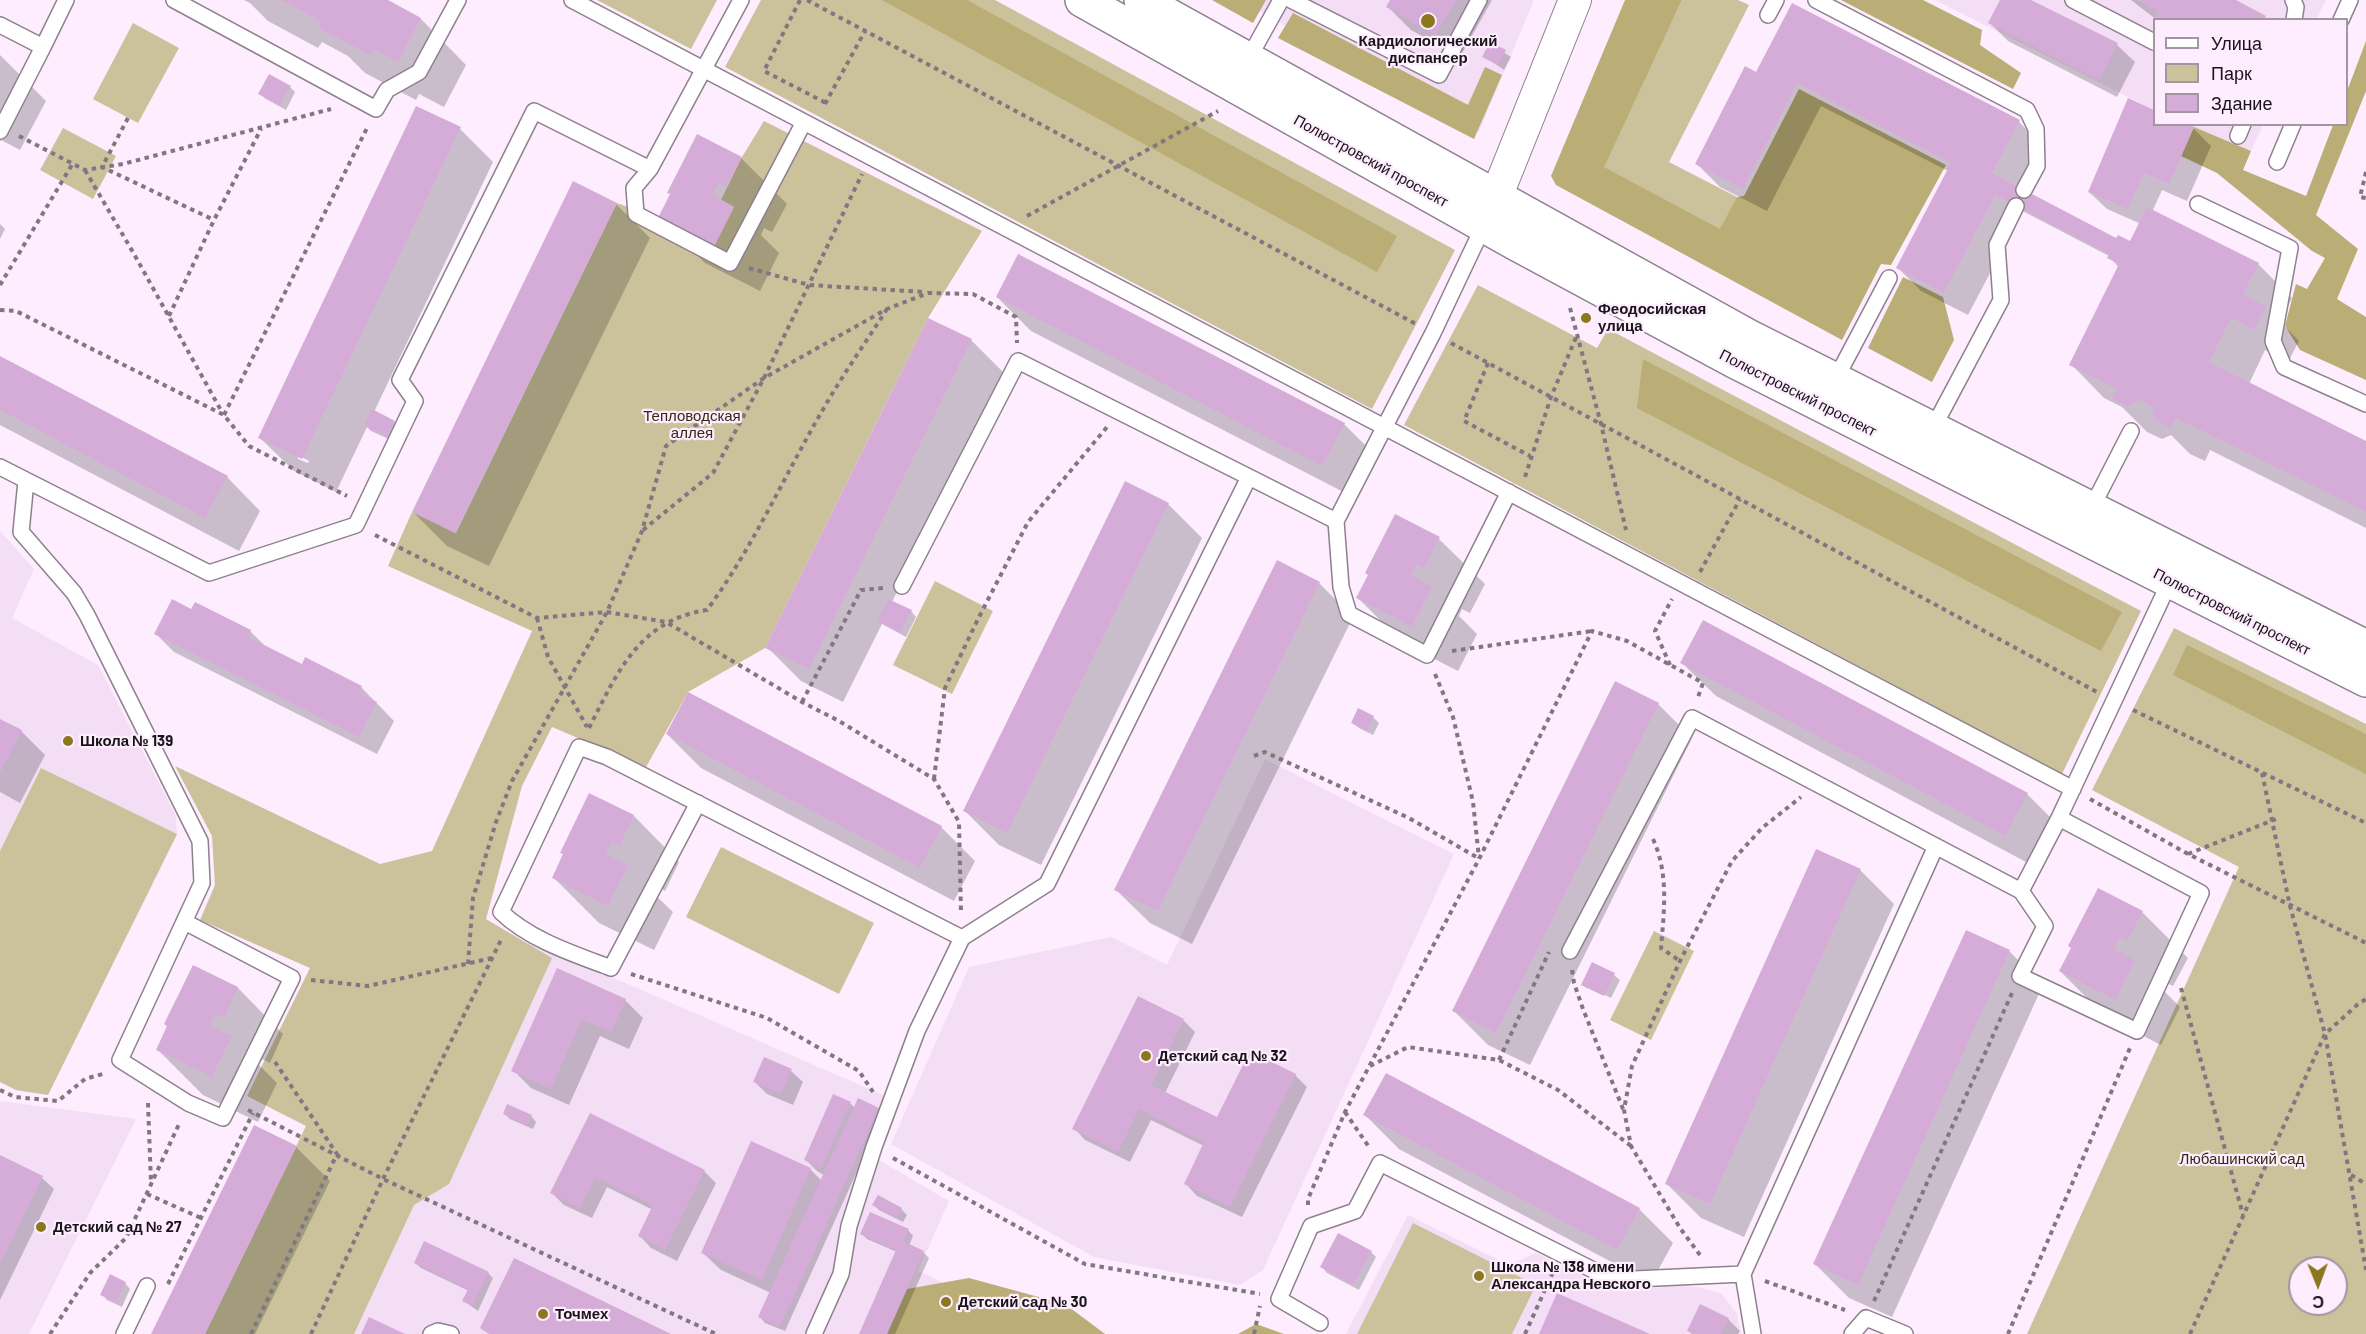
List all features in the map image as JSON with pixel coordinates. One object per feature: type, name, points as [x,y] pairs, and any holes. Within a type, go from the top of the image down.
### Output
[{"type":"main road","name":"Полюстровский проспект","points":[[1082,0],[1235,84],[1748,336],[1828,392],[1926,442],[2177,568],[2366,647]]},
{"type":"main road","name":"Полюстровский проспект","points":[[1141,0],[1235,84]]},
{"type":"main road","name":"Полюстровский проспект","points":[[2177,568],[2366,680]]},
{"type":"street","points":[[1490,211],[1575,0]]},
{"type":"lane","points":[[1,129],[66,0]]},
{"type":"lane","points":[[174,0],[376,109],[387,90],[419,72],[458,0]]},
{"type":"lane","points":[[572,0],[2073,789]]},
{"type":"lane","points":[[741,0],[650,169],[634,188],[636,214],[730,263],[804,122]]},
{"type":"lane","points":[[1235,84],[1281,0]]},
{"type":"lane","points":[[1291,0],[1439,75],[1479,0]]},
{"type":"lane","points":[[1768,15],[1776,0]]},
{"type":"lane","points":[[1816,0],[2027,110],[2036,129],[2037,166],[2024,190]]},
{"type":"lane","points":[[2073,0],[2153,41]]},
{"type":"lane","points":[[2293,0],[2296,7],[2294,18]]},
{"type":"lane","points":[[2342,18],[2350,0]]},
{"type":"lane","points":[[0,25],[43,47]]},
{"type":"lane","points":[[0,467],[209,573],[356,525],[415,401],[400,380],[534,111],[650,169]]},
{"type":"lane","points":[[2277,162],[2293,126]]},
{"type":"lane","points":[[2198,204],[2290,249],[2273,341],[2284,367],[2366,404]]},
{"type":"lane","points":[[1926,442],[2001,300],[1997,245],[2016,206]]},
{"type":"lane","points":[[1490,211],[1433,333],[1336,521],[1341,588],[1348,614],[1427,655],[1514,495]]},
{"type":"lane","points":[[1828,392],[1889,278]]},
{"type":"lane","points":[[902,586],[1018,362],[1336,521]]},
{"type":"lane","points":[[2085,522],[2131,430]]},
{"type":"lane","points":[[814,1334],[841,1274],[849,1226],[874,1148],[917,1031],[962,938],[1047,884],[1249,477]]},
{"type":"lane","points":[[26,481],[21,532],[74,593],[87,615],[200,841],[202,883],[120,1060],[188,1102],[223,1118],[292,978],[185,922]]},
{"type":"lane","points":[[2022,891],[2073,789],[2177,568]]},
{"type":"lane","points":[[1570,951],[1692,718],[2022,891],[2045,926],[2020,976],[2137,1031],[2201,893],[2059,818]]},
{"type":"lane","points":[[698,803],[611,968],[566,951],[511,922],[501,912],[579,747],[607,758],[698,803],[962,938]]},
{"type":"lane","points":[[1753,1334],[1743,1274],[1936,846]]},
{"type":"lane","points":[[1320,1323],[1279,1299],[1311,1226],[1355,1211],[1380,1162],[1613,1280],[1743,1274]]},
{"type":"lane","points":[[124,1334],[147,1286]]},
{"type":"lane","points":[[1852,1334],[1866,1318],[1905,1334]]},
{"type":"lane","points":[[431,1334],[438,1331],[451,1334]]},
{"type":"path","points":[[800,0],[764,71],[826,103]]},
{"type":"path","points":[[807,0],[1433,333],[2114,701],[2366,823]]},
{"type":"path","points":[[804,122],[826,103],[865,31]]},
{"type":"path","points":[[1006,228],[1117,165],[1235,84]]},
{"type":"path","points":[[85,170],[123,164],[363,101]]},
{"type":"path","points":[[224,415],[376,109]]},
{"type":"path","points":[[102,167],[128,118]]},
{"type":"path","points":[[169,316],[261,128]]},
{"type":"path","points":[[1,129],[85,170],[224,415],[249,446],[365,505]]},
{"type":"path","points":[[642,531],[713,473],[764,378],[870,157]]},
{"type":"path","points":[[0,285],[73,163]]},
{"type":"path","points":[[102,167],[214,220]]},
{"type":"path","points":[[2366,172],[2360,197],[2366,198]]},
{"type":"path","points":[[730,263],[809,285],[973,294],[1016,317],[1018,362]]},
{"type":"path","points":[[468,963],[473,898],[496,822],[512,781],[566,689],[607,612],[642,531],[666,446],[764,378],[887,309],[928,293]]},
{"type":"path","points":[[1569,305],[1634,558]]},
{"type":"path","points":[[537,618],[548,657],[588,730],[618,671],[635,648],[666,622],[687,613],[707,610],[724,586],[777,495],[824,407],[887,309]]},
{"type":"path","points":[[0,310],[16,311],[224,415]]},
{"type":"path","points":[[1514,495],[1577,334]]},
{"type":"path","points":[[1488,363],[1464,421],[1530,456]]},
{"type":"path","points":[[934,779],[945,688],[978,619],[1028,522],[1120,412]]},
{"type":"path","points":[[1670,665],[1655,631],[1740,499]]},
{"type":"path","points":[[356,525],[537,618],[607,612],[666,622],[934,779],[959,822],[962,938]]},
{"type":"path","points":[[802,702],[861,590],[902,586]]},
{"type":"path","points":[[1311,1226],[1308,1199],[1345,1112],[1479,859],[1592,631]]},
{"type":"path","points":[[1479,859],[1473,802],[1453,717],[1427,655],[1592,631],[1627,641],[1703,683]]},
{"type":"path","points":[[1254,756],[1265,752],[1389,808],[1479,859]]},
{"type":"path","points":[[2262,773],[2274,820],[2290,906],[2325,1034],[2366,1270]]},
{"type":"path","points":[[1624,1110],[1632,1066],[1680,961],[1732,861],[1762,828],[1818,784]]},
{"type":"path","points":[[2073,789],[2188,854],[2366,943]]},
{"type":"path","points":[[1642,813],[1659,850],[1666,887],[1661,948],[1680,961]]},
{"type":"path","points":[[2188,854],[2274,820]]},
{"type":"path","points":[[311,1334],[383,1179],[511,922]]},
{"type":"path","points":[[1498,1060],[1550,951],[1570,951],[1574,983],[1624,1110],[1631,1146],[1680,1228],[1716,1275]]},
{"type":"path","points":[[2172,955],[2243,1216]]},
{"type":"path","points":[[292,978],[368,986],[493,958]]},
{"type":"path","points":[[611,968],[767,1018],[859,1071],[887,1112]]},
{"type":"path","points":[[1743,1274],[1866,1318],[2020,976]]},
{"type":"path","points":[[2190,1334],[2325,1034],[2356,1005],[2366,999]]},
{"type":"path","points":[[2008,1334],[2137,1031]]},
{"type":"path","points":[[261,1041],[337,1154]]},
{"type":"path","points":[[1369,1066],[1408,1047],[1498,1060],[1558,1090],[1631,1146]]},
{"type":"path","points":[[0,1090],[15,1097],[58,1101],[85,1080],[107,1073],[147,1077],[151,1184]]},
{"type":"path","points":[[50,1334],[90,1273],[126,1238],[188,1102]]},
{"type":"path","points":[[231,1102],[383,1179],[716,1334]]},
{"type":"path","points":[[1345,1112],[1380,1162]]},
{"type":"path","points":[[147,1286],[165,1290],[253,1113]]},
{"type":"path","points":[[874,1148],[1085,1264],[1262,1294],[1254,1334]]},
{"type":"path","points":[[251,1334],[337,1154]]},
{"type":"path","points":[[2351,1174],[2366,1184]]},
{"type":"path","points":[[147,1194],[201,1218]]},
{"type":"path","points":[[1525,1334],[1562,1254]]},
{"type":"path","points":[[55,1326],[56,1334]]},
{"type":"shaded area","points":[[882,0],[967,0],[1397,236],[1377,272]]},
{"type":"shaded area","points":[[1212,0],[1266,0],[1253,23]]},
{"type":"shaded area","points":[[1239,0],[1534,0],[1479,132]]},
{"type":"shaded area","points":[[1625,0],[1682,0],[1604,167],[1720,229],[1737,197],[1744,196],[1799,89],[1946,165],[1891,265],[1881,264],[1842,340],[1556,185],[1551,176]]},
{"type":"shaded area","points":[[1841,0],[1923,0],[1982,30],[1980,45],[2021,73],[2013,89]]},
{"type":"shaded area","points":[[1935,0],[2326,0],[2317,18],[2153,18],[2153,109]]},
{"type":"shaded area","points":[[1293,13],[1468,105],[1485,67],[1502,75],[1474,139],[1278,38]]},
{"type":"shaded area","points":[[2366,41],[2366,91],[2316,215],[2358,249],[2337,299],[2366,317],[2366,380],[2300,350],[2285,326],[2296,284],[2307,289],[2325,258],[2312,251],[2217,173],[2181,156],[2194,127],[2251,151],[2243,170],[2306,196],[2333,126],[2348,126],[2348,88]]},
{"type":"shaded area","points":[[2190,126],[2263,126],[2251,151]]},
{"type":"shaded area","points":[[1903,277],[1943,297],[1954,340],[1932,382],[1868,348]]},
{"type":"shaded area","points":[[1643,359],[2122,612],[2101,651],[1637,408]]},
{"type":"shaded area","name":"Школа № 139","points":[[0,531],[34,569],[12,618],[98,665],[176,816],[177,835],[48,1095],[16,1090],[0,1082]]},
{"type":"shaded area","points":[[2187,645],[2366,734],[2366,774],[2173,675]]},
{"type":"shaded area","name":"Детский сад № 32","points":[[1265,759],[1454,854],[1263,1270],[1240,1285],[1094,1257],[891,1144],[969,967],[1111,937],[1167,965]]},
{"type":"shaded area","points":[[529,941],[899,1102],[877,1159],[949,1201],[918,1271],[1055,1334],[346,1334]]},
{"type":"shaded area","name":"Детский сад № 27","points":[[0,1101],[136,1119],[29,1334],[0,1334]]},
{"type":"shaded area","name":"Школа № 138 имени Александра Невского","points":[[1408,1215],[1509,1265],[1536,1253],[1613,1291],[1678,1286],[1698,1287],[1722,1294],[1737,1314],[1741,1334],[1346,1334]]},
{"type":"shaded area","points":[[969,1278],[1046,1299],[1073,1310],[1105,1334],[887,1334],[907,1289]]},
{"type":"shaded area","points":[[1256,1324],[1284,1334],[1238,1334]]},
{"type":"green space","points":[[597,0],[717,0],[691,49]]},
{"type":"green space","points":[[761,0],[995,0],[1455,250],[1372,409],[725,67]]},
{"type":"green space","points":[[1682,0],[1738,0],[1749,5],[1669,162],[1737,197],[1721,230],[1603,167]]},
{"type":"green space","points":[[133,23],[179,48],[138,123],[93,99]]},
{"type":"green space","name":"Тепловодская аллея","points":[[764,121],[982,231],[928,318],[765,648],[688,692],[646,767],[552,727],[522,786],[486,919],[552,958],[449,1184],[414,1205],[354,1334],[205,1334],[306,1126],[247,1096],[310,968],[200,920],[215,885],[212,836],[175,766],[380,864],[432,851],[532,631],[388,566],[412,512],[456,533],[617,203],[658,218],[714,246],[734,207],[721,200],[742,157]]},
{"type":"green space","points":[[63,128],[116,156],[93,199],[40,170]]},
{"type":"green space","points":[[1478,285],[1597,348],[1608,329],[2141,611],[2062,774],[1404,425]]},
{"type":"green space","points":[[935,581],[993,611],[952,694],[893,665]]},
{"type":"green space","name":"Любашинский сад","points":[[2174,628],[2366,724],[2366,1334],[2027,1334],[2239,867],[2092,790]]},
{"type":"green space","name":"Школа № 139","points":[[41,768],[177,834],[48,1095],[16,1090],[0,1082],[0,851]]},
{"type":"green space","points":[[721,847],[874,923],[839,994],[686,917]]},
{"type":"green space","points":[[1654,931],[1694,951],[1651,1040],[1610,1020]]},
{"type":"green space","points":[[1413,1223],[1536,1285],[1512,1334],[1357,1334]]},
{"type":"building","points":[[281,0],[388,0],[421,18],[398,62],[373,49],[370,55],[318,28],[321,21]]},
{"type":"building","name":"Кардиологический диспансер","points":[[1390,0],[1456,0],[1436,35],[1386,7]]},
{"type":"building","points":[[2000,0],[2031,0],[2118,43],[2099,80],[1988,23]]},
{"type":"building","points":[[2138,0],[2236,0],[2266,16],[2265,18],[2156,18],[2158,11]]},
{"type":"building","points":[[1792,3],[2020,120],[1992,173],[2116,238],[2118,235],[2130,241],[2147,207],[2259,263],[2243,294],[2266,306],[2254,330],[2231,318],[2209,362],[2366,441],[2366,512],[2176,418],[2171,428],[2155,420],[2153,407],[2140,400],[2127,406],[2112,399],[2117,389],[2069,365],[2119,264],[2107,258],[2109,254],[1995,195],[1944,293],[1896,268],[1951,163],[1797,83],[1743,189],[1695,164],[1745,66],[1756,72]]},
{"type":"building","points":[[1490,42],[1506,50],[1498,65],[1482,57]]},
{"type":"building","points":[[269,74],[291,86],[280,105],[258,94]]},
{"type":"building","points":[[2128,98],[2153,110],[2153,126],[2194,127],[2169,184],[2144,173],[2128,209],[2088,192]]},
{"type":"building","points":[[416,106],[461,127],[302,459],[258,438]]},
{"type":"building","points":[[697,134],[742,157],[726,187],[718,183],[713,195],[734,207],[714,247],[658,218],[670,194],[667,193]]},
{"type":"building","points":[[573,181],[617,203],[455,533],[412,512]]},
{"type":"building","points":[[1018,254],[1345,423],[1322,466],[996,297]]},
{"type":"building","points":[[928,318],[972,339],[809,669],[765,648]]},
{"type":"building","points":[[0,356],[228,476],[205,518],[0,410]]},
{"type":"building","points":[[372,409],[395,421],[387,437],[364,426]]},
{"type":"building","points":[[1125,481],[1169,503],[1007,833],[963,811]]},
{"type":"building","points":[[1395,514],[1440,537],[1424,568],[1417,564],[1411,575],[1432,587],[1412,627],[1356,598],[1368,575],[1365,573]]},
{"type":"building","points":[[1277,560],[1320,582],[1158,911],[1114,890]]},
{"type":"building","points":[[172,599],[191,609],[195,602],[251,630],[248,637],[302,664],[305,657],[362,686],[359,693],[377,702],[359,737],[154,634]]},
{"type":"building","points":[[888,599],[912,610],[900,633],[877,621]]},
{"type":"building","points":[[1703,620],[2028,793],[2005,836],[1680,663]]},
{"type":"building","points":[[1615,681],[1659,703],[1496,1033],[1452,1011]]},
{"type":"building","points":[[688,692],[942,826],[920,868],[666,734]]},
{"type":"building","points":[[1358,708],[1374,716],[1367,731],[1351,723]]},
{"type":"building","points":[[0,719],[22,730],[0,773]]},
{"type":"building","points":[[589,793],[634,815],[620,846],[612,842],[606,854],[628,865],[608,906],[552,878],[563,854],[560,853]]},
{"type":"building","points":[[1816,849],[1861,869],[1710,1204],[1665,1184]]},
{"type":"building","points":[[2098,888],[2143,911],[2127,941],[2119,937],[2114,949],[2135,960],[2115,1000],[2059,971],[2071,948],[2068,946]]},
{"type":"building","points":[[1966,930],[2010,950],[1858,1285],[1813,1264]]},
{"type":"building","points":[[1592,962],[1615,973],[1604,996],[1581,985]]},
{"type":"building","points":[[193,965],[238,987],[224,1018],[216,1014],[210,1026],[232,1036],[212,1077],[156,1050],[167,1026],[164,1024]]},
{"type":"building","points":[[557,968],[626,999],[611,1032],[582,1019],[551,1089],[511,1071]]},
{"type":"building","points":[[1138,996],[1184,1019],[1151,1085],[1217,1117],[1250,1051],[1296,1074],[1230,1207],[1184,1184],[1204,1142],[1139,1109],[1118,1152],[1072,1129]]},
{"type":"building","points":[[764,1057],[792,1069],[781,1094],[753,1082]]},
{"type":"building","points":[[1386,1073],[1640,1208],[1617,1250],[1363,1115]]},
{"type":"building","points":[[833,1094],[851,1102],[821,1168],[804,1160]]},
{"type":"building","points":[[858,1098],[879,1108],[780,1327],[758,1317]]},
{"type":"building","points":[[507,1104],[532,1115],[527,1125],[503,1114]]},
{"type":"building","points":[[590,1113],[705,1170],[665,1250],[638,1236],[653,1205],[595,1177],[580,1208],[550,1193]]},
{"type":"building","points":[[254,1125],[297,1146],[205,1334],[151,1334]]},
{"type":"building","points":[[751,1141],[811,1168],[762,1280],[701,1253]]},
{"type":"building","points":[[0,1155],[43,1176],[0,1264]]},
{"type":"building","points":[[878,1195],[902,1208],[897,1218],[872,1205]]},
{"type":"building","points":[[870,1212],[909,1229],[903,1241],[924,1251],[887,1334],[859,1334],[896,1250],[860,1234]]},
{"type":"building","points":[[1338,1233],[1372,1251],[1353,1285],[1320,1267]]},
{"type":"building","points":[[424,1241],[489,1272],[472,1306],[462,1301],[468,1289],[414,1263]]},
{"type":"building","points":[[514,1258],[671,1334],[489,1334],[480,1328]]},
{"type":"building","points":[[110,1274],[126,1282],[116,1302],[100,1295]]},
{"type":"building","points":[[1557,1293],[1650,1334],[1539,1334]]},
{"type":"building","points":[[1700,1304],[1729,1318],[1721,1334],[1694,1334],[1687,1331]]},
{"type":"building","points":[[369,1317],[405,1334],[361,1334]]},
{"type":"place","name":"Кардиологический диспансер","points":[[1428,21]]},
{"type":"place","name":"Феодосийская улица","points":[[1586,318]]},
{"type":"place","name":"Школа № 139","points":[[68,741]]},
{"type":"place","name":"Детский сад № 32","points":[[1146,1056]]},
{"type":"place","name":"Детский сад № 27","points":[[41,1227]]},
{"type":"place","name":"Школа № 138 имени Александра Невского","points":[[1479,1276]]},
{"type":"place","name":"Детский сад № 30","points":[[946,1302]]},
{"type":"place","name":"Точмех","points":[[543,1314]]}]
